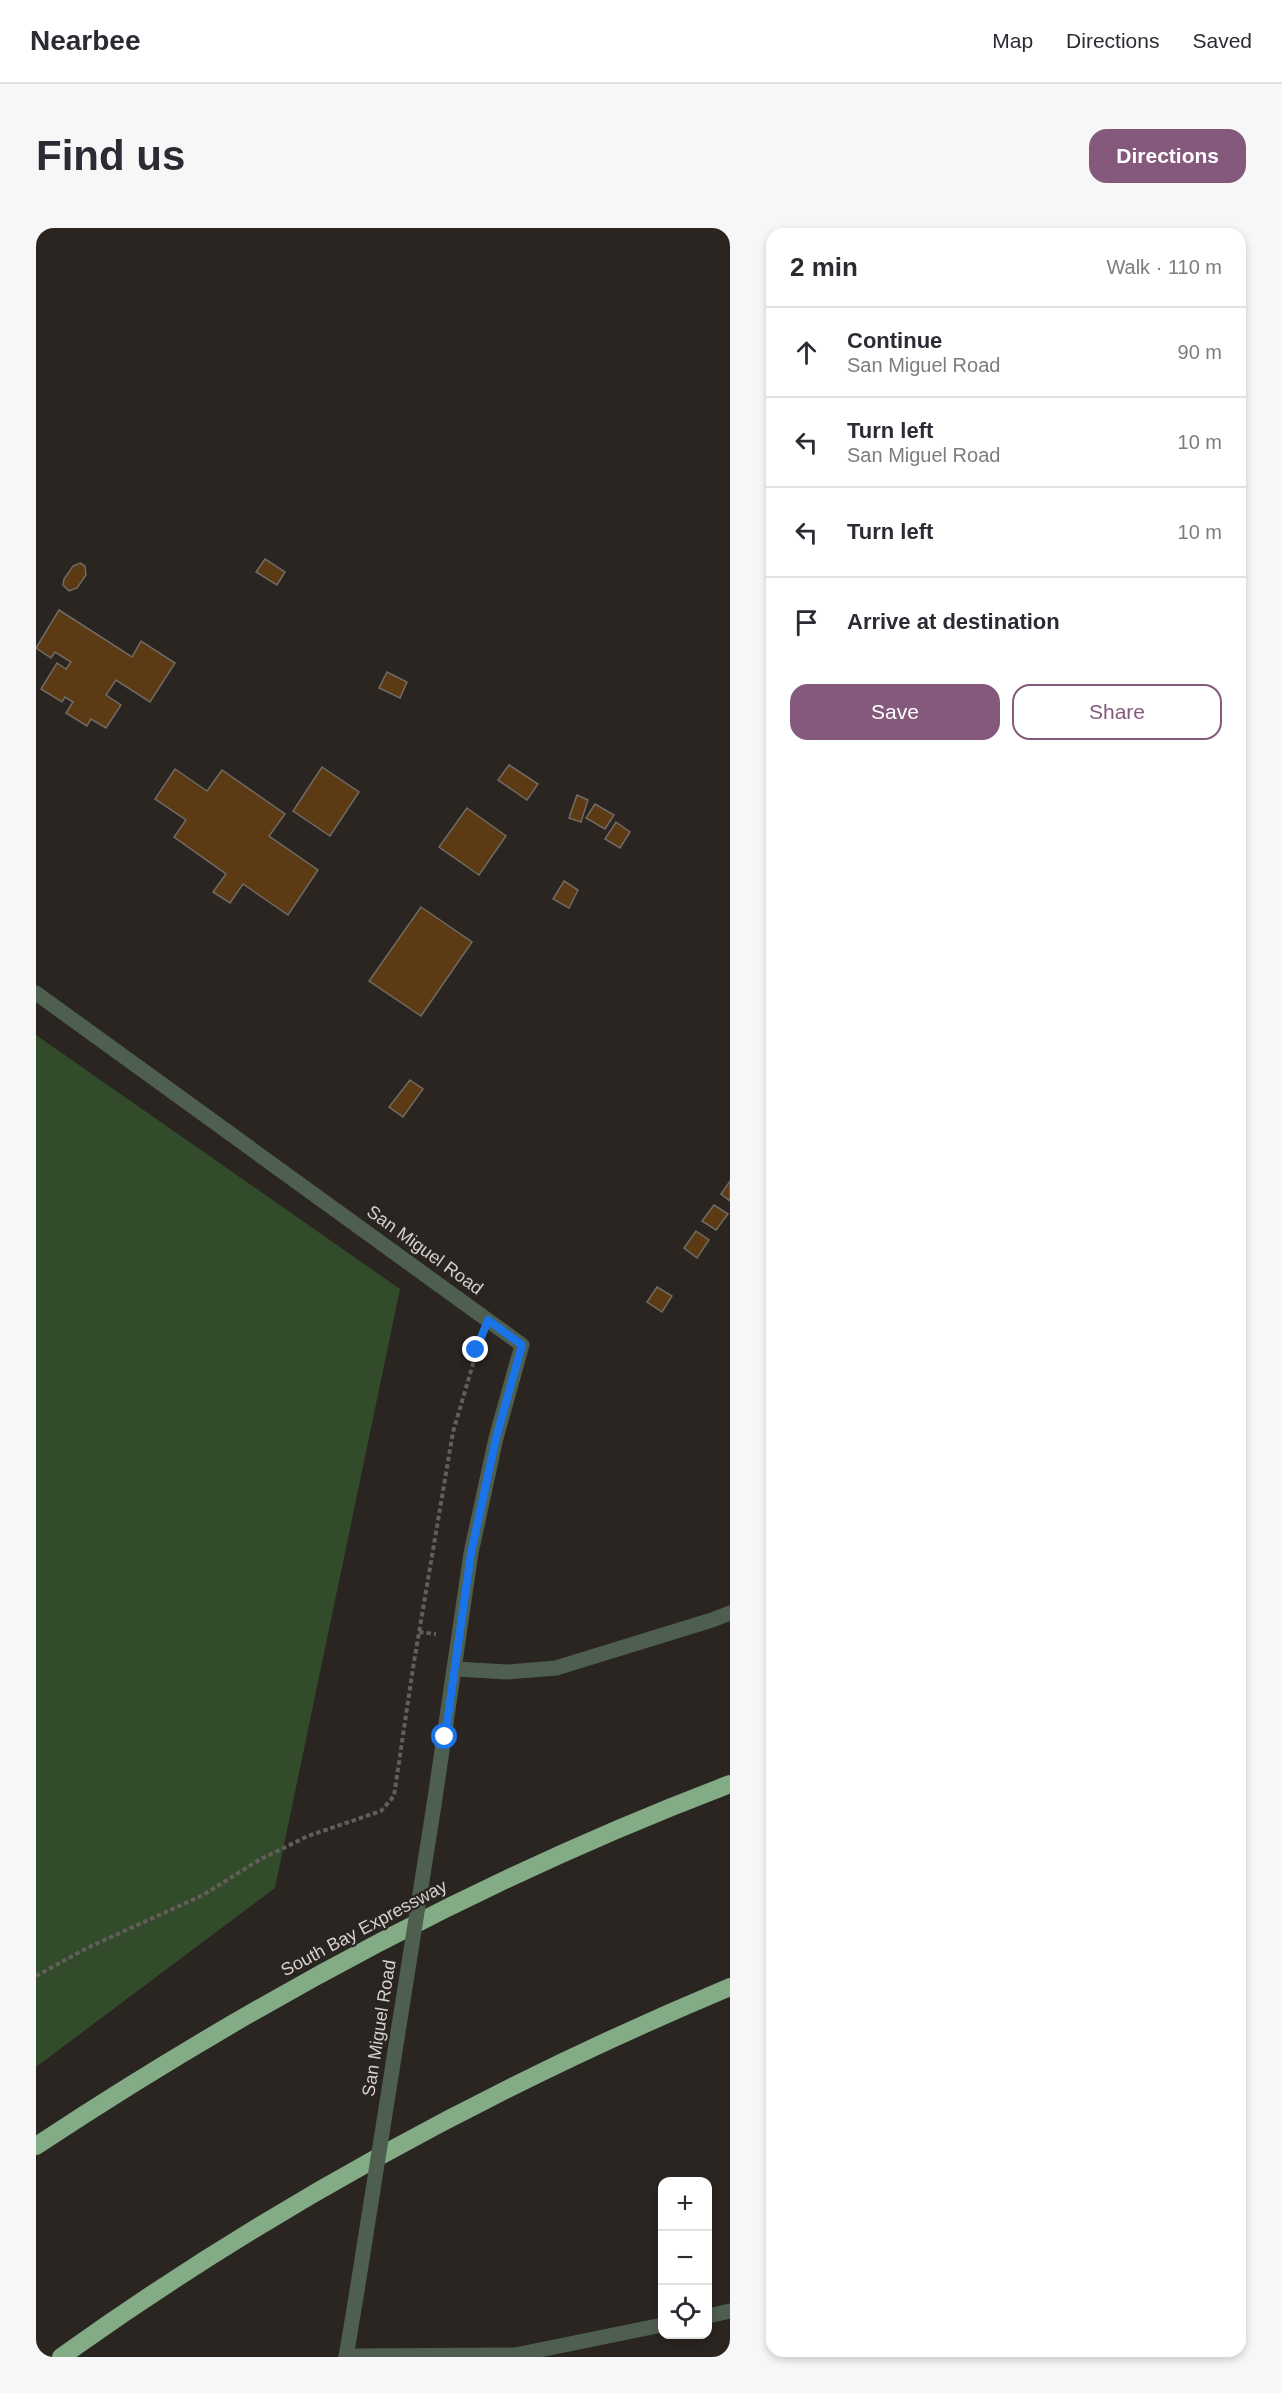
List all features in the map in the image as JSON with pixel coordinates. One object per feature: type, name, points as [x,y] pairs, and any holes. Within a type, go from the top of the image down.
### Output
[{"type":"highway","name":"South Bay Expressway","points":[[36,2146],[110,2097],[207,2038],[376,1943],[508,1878],[612,1832],[730,1784]]},
{"type":"highway","points":[[61,2357],[184,2273],[278,2214],[382,2154],[468,2108],[566,2060],[730,1987]]},
{"type":"street","name":"San Miguel Road","points":[[36,993],[522,1345],[496,1438],[471,1553],[456,1669],[346,2356]]},
{"type":"street","points":[[456,1669],[507,1672],[556,1668],[730,1613]]},
{"type":"street","points":[[712,2315],[730,2311]]},
{"type":"street","points":[[346,2356],[516,2356],[658,2326]]},
{"type":"path","points":[[36,1976],[87,1948],[203,1895],[259,1860],[308,1836],[381,1811],[394,1796],[412,1668],[453,1432],[476,1350],[488,1320]]},
{"type":"green space","points":[[36,1035],[400,1289],[275,1888],[36,2067]]},
{"type":"building","points":[[265,559],[285,572],[277,585],[256,572]]},
{"type":"building","points":[[80,563],[85,566],[86,575],[77,588],[69,591],[63,585],[64,579],[73,566]]},
{"type":"building","points":[[59,610],[132,657],[141,641],[175,663],[150,702],[116,680],[106,695],[121,705],[106,728],[91,719],[87,726],[66,713],[73,702],[65,697],[62,702],[41,689],[57,663],[66,669],[71,662],[55,652],[51,658],[36,648]]},
{"type":"building","points":[[387,672],[407,682],[400,698],[379,688]]},
{"type":"building","points":[[509,765],[538,784],[527,800],[498,780]]},
{"type":"building","points":[[322,767],[359,792],[330,836],[293,811]]},
{"type":"building","points":[[175,769],[207,791],[222,770],[285,814],[269,836],[318,870],[288,915],[243,884],[230,903],[213,892],[226,874],[174,837],[186,820],[155,799]]},
{"type":"building","points":[[577,795],[588,800],[581,822],[569,818]]},
{"type":"building","points":[[595,804],[614,815],[605,829],[586,818]]},
{"type":"building","points":[[467,808],[506,836],[479,875],[439,847]]},
{"type":"building","points":[[616,822],[630,832],[620,848],[605,839]]},
{"type":"building","points":[[564,881],[578,890],[569,908],[553,899]]},
{"type":"building","points":[[421,907],[472,942],[421,1016],[369,981]]},
{"type":"building","points":[[410,1080],[423,1089],[403,1117],[389,1107]]},
{"type":"building","points":[[730,1181],[730,1201],[721,1194]]},
{"type":"building","points":[[714,1205],[728,1214],[716,1230],[702,1221]]},
{"type":"building","points":[[696,1231],[709,1240],[697,1258],[684,1248]]},
{"type":"building","points":[[657,1287],[672,1296],[662,1312],[647,1302]]},
{"type":"route","points":[[445,1737],[471,1553],[496,1438],[522,1345],[488,1320],[476,1350]]}]
